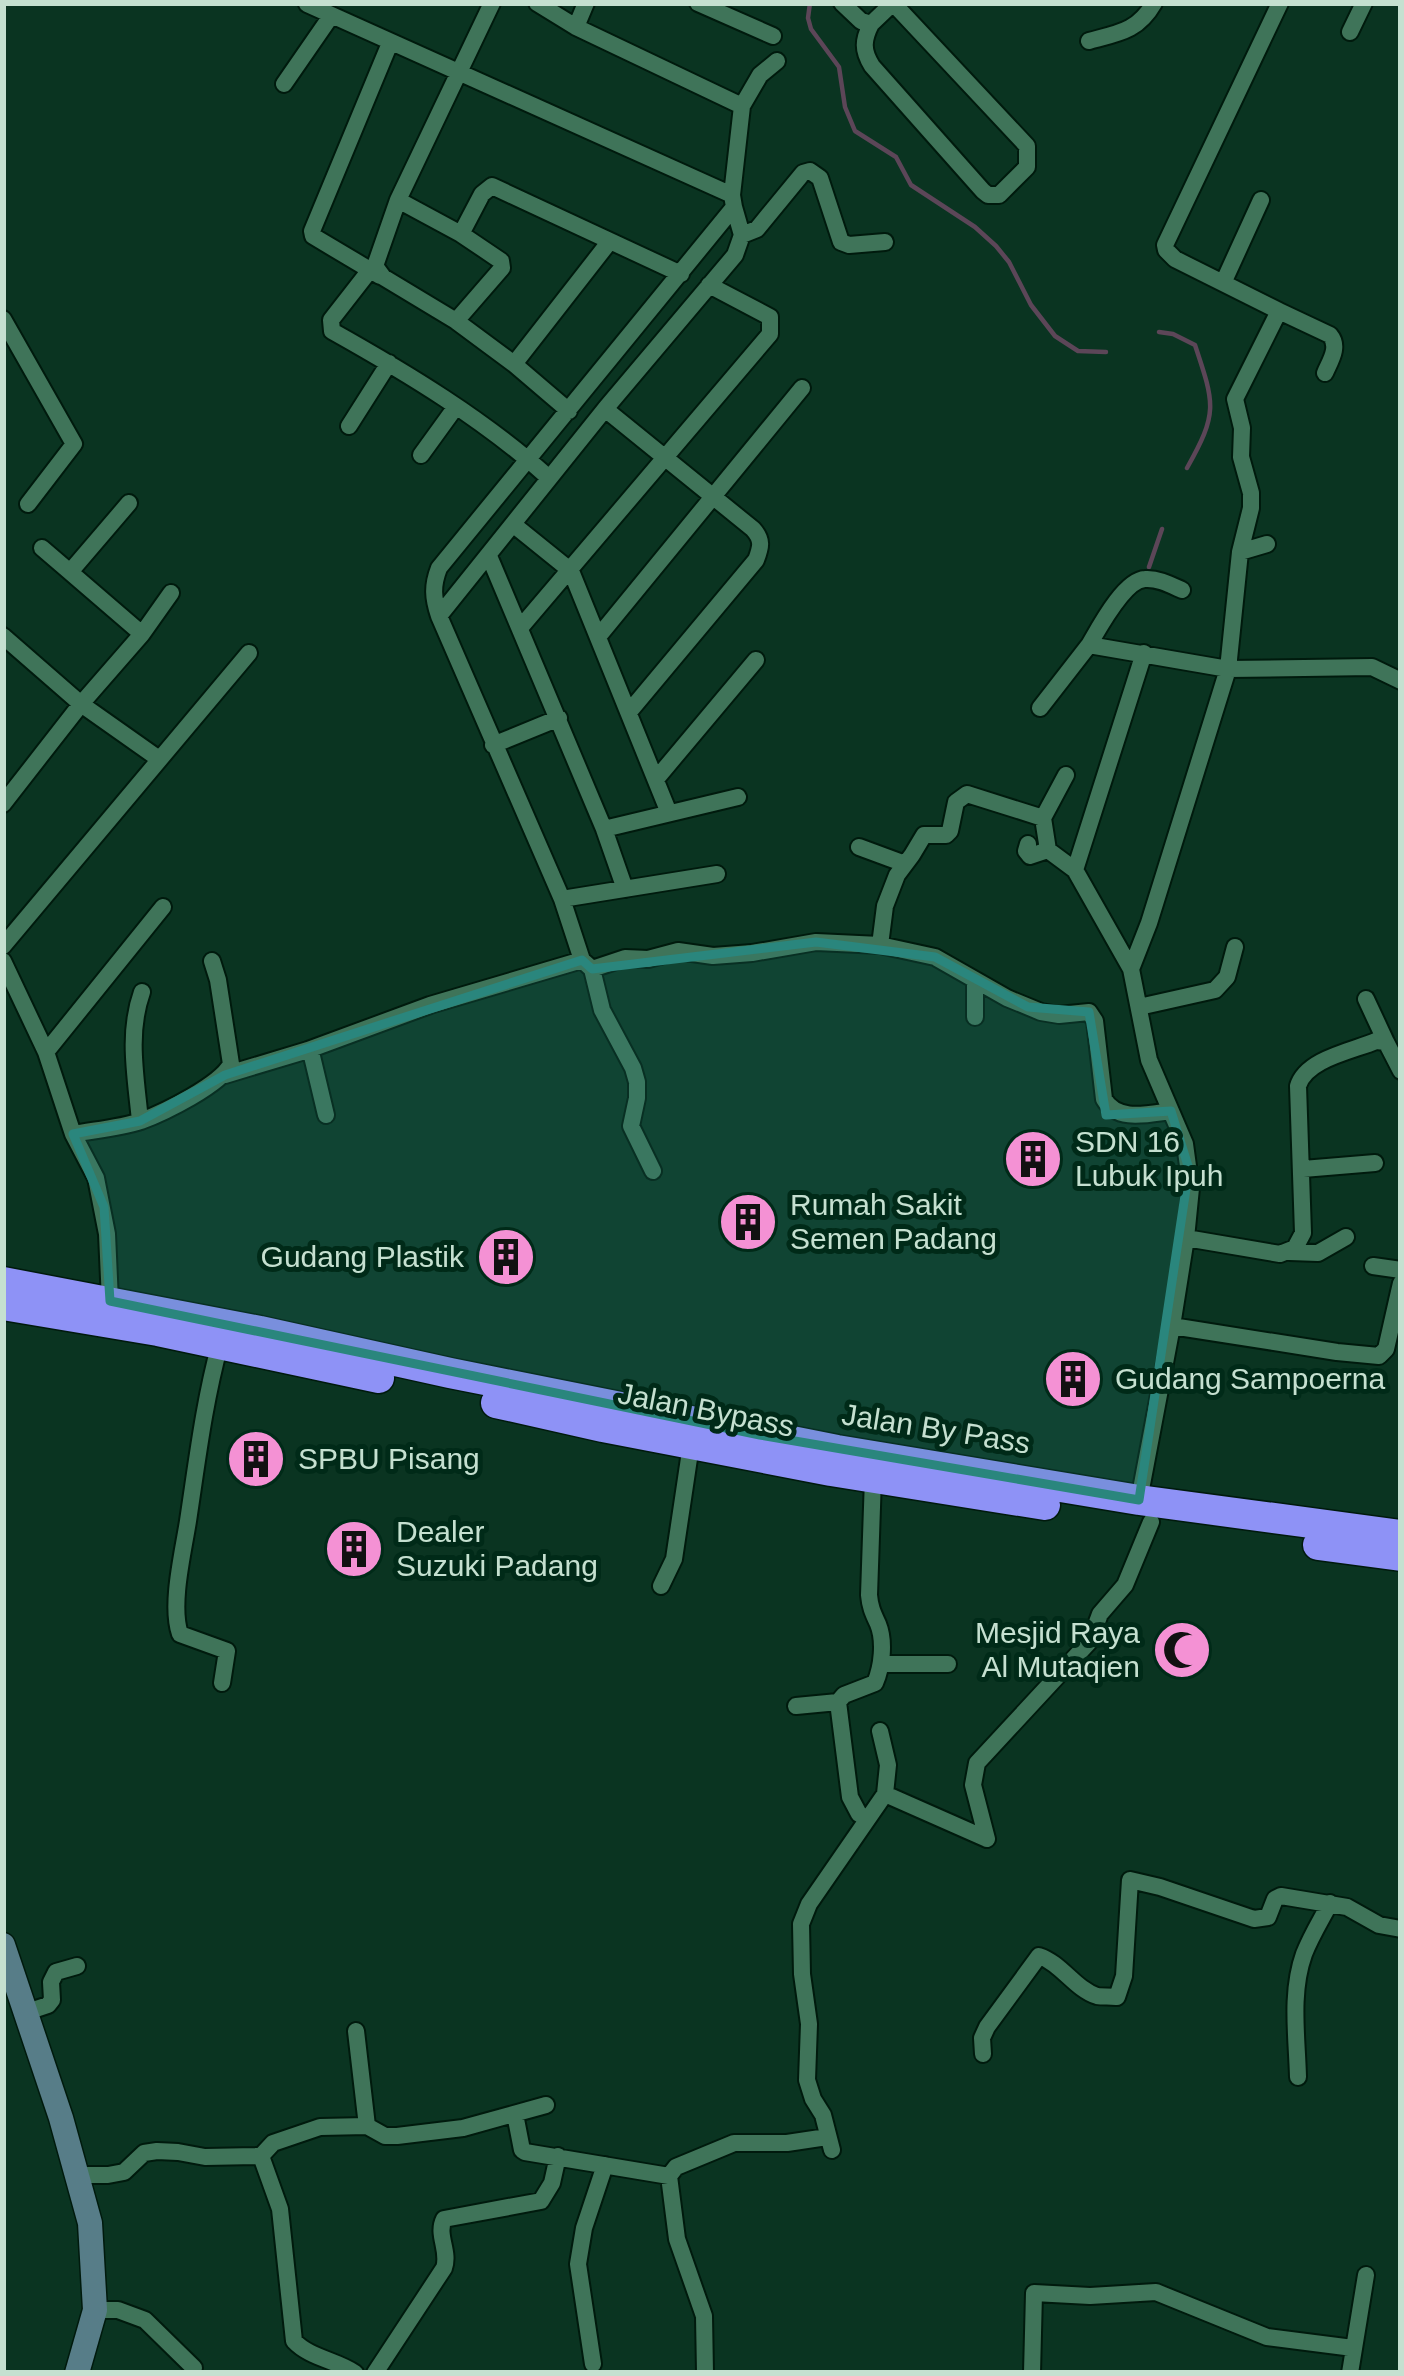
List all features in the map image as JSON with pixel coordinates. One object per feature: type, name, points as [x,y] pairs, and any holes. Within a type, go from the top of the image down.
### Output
[{"type":"highway","points":[[3,1282],[110,1301]]},
{"type":"highway","name":"Jalan By Pass","points":[[110,1301],[679,1434],[837,1450],[1145,1511],[1401,1534]]},
{"type":"highway","name":"Jalan Bypass","points":[[3,1305],[679,1434],[873,1478],[1145,1511],[1401,1556]]},
{"type":"street","points":[[377,274],[375,266],[398,200],[492,3]]},
{"type":"street","points":[[537,3],[576,27],[742,106]]},
{"type":"street","points":[[576,27],[586,3]]},
{"type":"street","points":[[698,3],[773,36]]},
{"type":"street","points":[[842,3],[871,24]]},
{"type":"street","points":[[893,3],[1027,146],[1027,167],[999,195],[983,191],[872,65],[864,44],[871,24],[893,3]]},
{"type":"street","points":[[1089,41],[1135,27],[1154,3]]},
{"type":"street","points":[[1280,3],[1166,250],[1175,260],[1330,335],[1334,351],[1325,373]]},
{"type":"street","points":[[1350,32],[1364,3]]},
{"type":"street","points":[[307,4],[733,201]]},
{"type":"street","points":[[284,84],[331,16]]},
{"type":"street","points":[[390,43],[311,232],[456,321],[569,411]]},
{"type":"street","points":[[439,616],[735,255],[742,235],[733,201],[742,106],[760,75],[777,62]]},
{"type":"street","points":[[742,235],[757,229],[803,173],[810,171],[820,178],[841,242],[885,242]]},
{"type":"street","points":[[461,234],[491,186],[681,274]]},
{"type":"street","points":[[398,200],[501,261],[456,321]]},
{"type":"street","points":[[1223,281],[1261,200]]},
{"type":"street","points":[[653,1171],[631,1126],[637,1098],[633,1068],[602,1010],[562,899],[493,746],[433,591],[439,568],[681,274],[733,201]]},
{"type":"street","points":[[514,364],[610,241]]},
{"type":"street","points":[[377,274],[331,325],[332,331],[389,363],[549,478]]},
{"type":"street","points":[[520,628],[770,334],[770,317],[709,285]]},
{"type":"street","points":[[1131,968],[1150,923],[1228,669],[1251,493],[1241,457],[1242,428],[1235,399],[1279,310]]},
{"type":"street","points":[[3,320],[74,444],[28,504]]},
{"type":"street","points":[[349,426],[389,363]]},
{"type":"street","points":[[598,637],[802,388]]},
{"type":"street","points":[[421,455],[455,408]]},
{"type":"street","points":[[605,410],[752,529],[761,547],[628,712]]},
{"type":"street","points":[[70,572],[129,503]]},
{"type":"street","points":[[514,525],[572,571],[669,813]]},
{"type":"street","points":[[1240,553],[1267,544]]},
{"type":"street","points":[[43,548],[142,634]]},
{"type":"street","points":[[489,556],[625,889]]},
{"type":"street","points":[[1040,708],[1134,582],[1144,578],[1182,590]]},
{"type":"street","points":[[3,804],[171,593]]},
{"type":"street","points":[[4,640],[81,704],[159,759]]},
{"type":"street","points":[[1089,645],[1228,669],[1372,667],[1401,681]]},
{"type":"street","points":[[3,946],[249,653]]},
{"type":"street","points":[[1075,870],[1144,653]]},
{"type":"street","points":[[657,778],[756,660]]},
{"type":"street","points":[[493,746],[559,718]]},
{"type":"street","points":[[885,1795],[987,1839],[973,1785],[977,1763],[1092,1637],[1100,1614],[1125,1586],[1145,1511],[1186,1238],[1189,1169],[1185,1144],[1149,1060],[1131,968],[1075,870],[1048,850],[1042,818],[1066,775]]},
{"type":"street","points":[[880,945],[888,892],[924,835],[950,831],[956,802],[967,794],[1042,818]]},
{"type":"street","points":[[604,829],[737,797]]},
{"type":"street","points":[[1028,844],[1030,856],[1048,850]]},
{"type":"street","points":[[859,847],[905,864]]},
{"type":"street","points":[[562,899],[717,874]]},
{"type":"street","points":[[46,1052],[163,908]]},
{"type":"street","points":[[74,1135],[140,1121],[225,1075],[430,1005],[587,964],[648,959],[678,951],[713,956],[752,953],[816,942],[880,945],[935,956],[1041,1012],[1089,1012],[1095,1021],[1104,1099],[1110,1109],[1122,1114],[1171,1112]]},
{"type":"street","points":[[1139,1007],[1215,990],[1227,977],[1235,946]]},
{"type":"street","points":[[3,961],[46,1052],[74,1135],[96,1178],[104,1207],[110,1301]]},
{"type":"street","points":[[212,961],[229,1045],[231,1064],[225,1075]]},
{"type":"street","points":[[975,980],[975,1017]]},
{"type":"street","points":[[140,1121],[132,1035],[142,992]]},
{"type":"street","points":[[1366,999],[1401,1071]]},
{"type":"street","points":[[1290,1252],[1304,1233],[1300,1077],[1314,1066],[1376,1041],[1386,1042]]},
{"type":"street","points":[[308,1050],[326,1114]]},
{"type":"street","points":[[1303,1169],[1375,1163]]},
{"type":"street","points":[[1186,1238],[1280,1254],[1318,1253],[1346,1238]]},
{"type":"street","points":[[1373,1266],[1401,1270]]},
{"type":"street","points":[[1172,1326],[1379,1356],[1386,1349],[1401,1283]]},
{"type":"street","points":[[220,1344],[208,1384],[176,1622],[180,1634],[226,1652],[222,1683]]},
{"type":"street","points":[[661,1586],[674,1559],[679,1434]]},
{"type":"street","points":[[859,1814],[850,1797],[838,1702],[844,1694],[875,1683],[880,1664],[880,1628],[869,1595],[873,1478]]},
{"type":"street","points":[[880,1664],[948,1664]]},
{"type":"street","points":[[796,1706],[838,1702]]},
{"type":"street","points":[[705,2373],[704,2317],[677,2239],[669,2176],[676,2167],[734,2143],[830,2144],[807,2080],[809,2024],[801,1924],[809,1904],[885,1795],[888,1765],[880,1731]]},
{"type":"street","points":[[983,2054],[987,2027],[1039,1956],[1054,1962],[1094,1995],[1117,1997],[1124,1976],[1130,1880],[1254,1919],[1268,1917],[1281,1896],[1347,1907],[1379,1925],[1401,1929]]},
{"type":"street","points":[[1298,2077],[1295,2000],[1300,1966],[1330,1903]]},
{"type":"street","points":[[3,1945],[61,2118],[89,2223],[95,2310],[77,2373]]},
{"type":"street","points":[[24,2013],[52,2000],[56,1972],[77,1966]]},
{"type":"street","points":[[356,2030],[367,2126]]},
{"type":"street","points":[[77,2175],[124,2172],[144,2153],[157,2151],[205,2157],[261,2156],[273,2143],[320,2126],[367,2126],[385,2136],[398,2136],[463,2128],[546,2105]]},
{"type":"street","points":[[515,2114],[522,2150],[669,2176]]},
{"type":"street","points":[[261,2156],[280,2209],[294,2341],[355,2373]]},
{"type":"street","points":[[376,2373],[444,2268],[447,2257],[440,2233],[444,2218],[541,2201],[559,2156]]},
{"type":"street","points":[[593,2364],[578,2264],[584,2228],[605,2165]]},
{"type":"street","points":[[1349,2373],[1366,2275]]},
{"type":"street","points":[[1033,2373],[1034,2293],[1156,2292],[1267,2337],[1353,2348]]},
{"type":"street","points":[[95,2310],[118,2310],[145,2320],[194,2368]]},
{"type":"highlighted area","points":[[816,942],[935,957],[1028,1007],[1089,1012],[1106,1115],[1171,1111],[1189,1169],[1139,1500],[760,1435],[110,1301],[104,1207],[73,1134],[140,1121],[225,1075],[582,960],[592,969]]},
{"type":"waterway","points":[[810,3],[811,29],[839,67],[845,107],[855,131],[896,157],[911,185],[996,246],[1055,336],[1078,351],[1106,352]]},
{"type":"waterway","points":[[1159,332],[1195,345],[1207,382],[1208,421],[1187,468]]},
{"type":"waterway","points":[[1149,567],[1162,529]]},
{"type":"place","name":"SDN 16 Lubuk Ipuh","points":[[1033,1159]]},
{"type":"place","name":"Rumah Sakit Semen Padang","points":[[748,1222]]},
{"type":"place","name":"Gudang Plastik","points":[[506,1257]]},
{"type":"place","name":"Gudang Sampoerna","points":[[1073,1379]]},
{"type":"place","name":"SPBU Pisang","points":[[256,1459]]},
{"type":"place","name":"Dealer Suzuki Padang","points":[[354,1549]]},
{"type":"place","name":"Mesjid Raya Al Mutaqien","points":[[1182,1650]]}]
